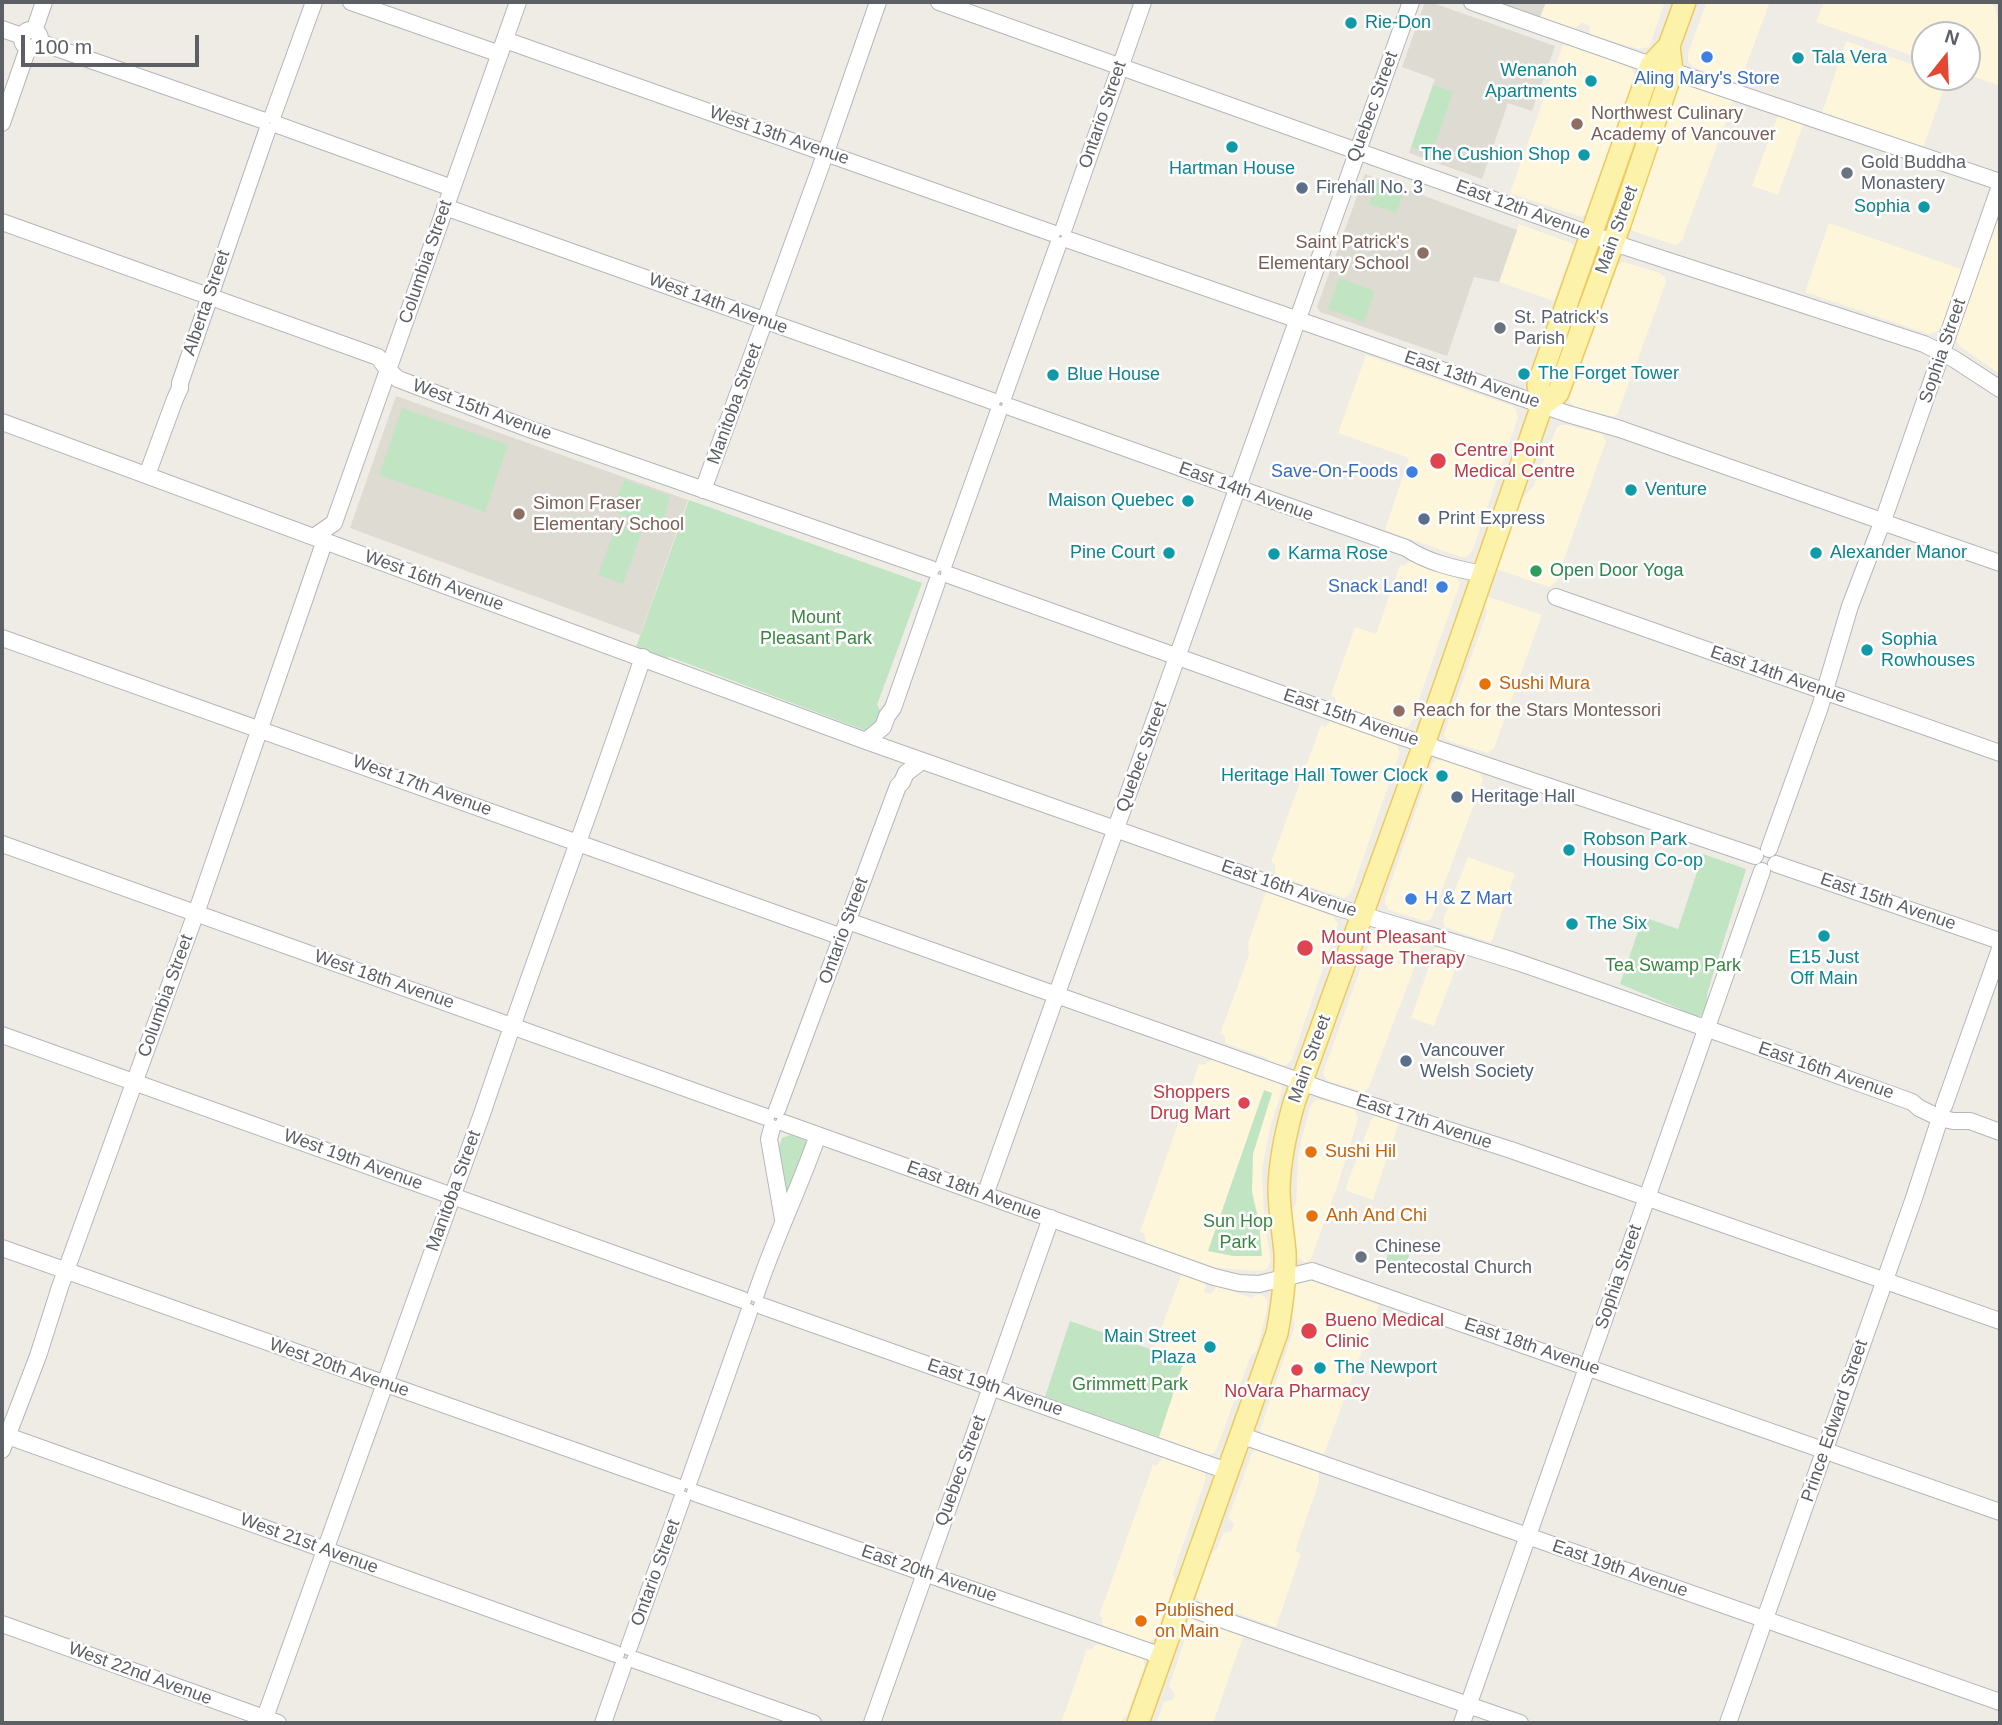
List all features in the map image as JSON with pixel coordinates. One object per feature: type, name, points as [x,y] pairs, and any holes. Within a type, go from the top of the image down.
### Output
[{"type":"main road","name":"Main Street","points":[[1542,405],[1558,393],[1613,242],[1672,71],[1669,47],[1685,2]]},
{"type":"main road","name":"Main Street","points":[[1138,1723],[1276,1333],[1285,1277],[1279,1191],[1281,1161],[1289,1122],[1542,405],[1538,385],[1650,65],[1669,47]]},
{"type":"street","points":[[2,123],[44,2]]},
{"type":"street","name":"Alberta Street","points":[[147,475],[178,395],[209,297],[314,2]]},
{"type":"street","name":"West 13th Avenue","points":[[351,2],[502,47],[826,152],[1061,236]]},
{"type":"street","name":"Columbia Street","points":[[4,1440],[38,1356],[518,2]]},
{"type":"street","name":"Manitoba Street","points":[[703,490],[878,2]]},
{"type":"street","name":"East 12th Avenue","points":[[939,2],[1613,242],[1891,332],[1942,353],[2000,389]]},
{"type":"street","name":"Ontario Street","points":[[866,741],[883,727],[893,708],[1143,2]]},
{"type":"street","name":"Quebec Street","points":[[985,1195],[1411,2]]},
{"type":"street","points":[[1472,2],[1650,65]]},
{"type":"street","points":[[2,29],[452,188]]},
{"type":"street","points":[[1672,71],[2000,184]]},
{"type":"street","name":"Sophia Street","points":[[1462,1723],[1825,692],[1850,606],[2000,184]]},
{"type":"street","name":"West 14th Avenue","points":[[445,207],[1001,404]]},
{"type":"street","name":"West 15th Avenue","points":[[2,222],[378,357],[398,379],[703,490],[940,572]]},
{"type":"street","name":"East 13th Avenue","points":[[1061,236],[2000,563]]},
{"type":"street","name":"East 14th Avenue","points":[[1001,404],[1406,548],[1453,568],[1483,574]]},
{"type":"street","name":"West 16th Avenue","points":[[2,422],[866,741]]},
{"type":"street","name":"East 15th Avenue","points":[[940,572],[1424,744],[2000,941]]},
{"type":"street","name":"East 14th Avenue","points":[[1556,597],[2000,753]]},
{"type":"street","name":"West 17th Avenue","points":[[2,638],[842,937]]},
{"type":"street","name":"Manitoba Street","points":[[268,1722],[325,1549],[643,657]]},
{"type":"street","name":"East 16th Avenue","points":[[866,741],[1336,907],[1519,963],[1912,1102],[1920,1100],[1942,1112],[1957,1111],[1970,1121],[2000,1132]]},
{"type":"street","name":"Ontario Street","points":[[783,1219],[769,1139],[775,1119],[898,786],[906,773],[922,761]]},
{"type":"street","name":"West 18th Avenue","points":[[2,844],[775,1119]]},
{"type":"street","name":"East 17th Avenue","points":[[848,921],[1302,1082],[1511,1150],[2000,1321]]},
{"type":"street","name":"Prince Edward Street","points":[[1728,1723],[2000,949]]},
{"type":"street","name":"West 19th Avenue","points":[[2,1035],[753,1303]]},
{"type":"street","name":"East 18th Avenue","points":[[775,1119],[1226,1280],[1259,1284],[1312,1271],[2000,1512]]},
{"type":"street","name":"Ontario Street","points":[[603,1723],[783,1219],[792,1203],[818,1135]]},
{"type":"street","name":"Quebec Street","points":[[872,1723],[1051,1218]]},
{"type":"street","name":"West 20th Avenue","points":[[2,1248],[686,1490]]},
{"type":"street","name":"East 19th Avenue","points":[[753,1303],[1227,1471]]},
{"type":"street","name":"East 19th Avenue","points":[[1240,1436],[2000,1702]]},
{"type":"street","name":"West 21st Avenue","points":[[4,1440],[325,1549],[813,1723]]},
{"type":"street","name":"East 20th Avenue","points":[[686,1490],[1162,1656]]},
{"type":"street","points":[[1180,1605],[1520,1723]]},
{"type":"street","name":"West 22nd Avenue","points":[[2,1625],[268,1722]]},
{"type":"shaded area","points":[[1425,2],[1555,46],[1532,111],[1508,103],[1482,179],[1409,153],[1435,79],[1402,67]]},
{"type":"shaded area","points":[[1496,2],[1546,2],[1540,17]]},
{"type":"shaded area","points":[[1546,2],[1665,2],[1649,47],[1639,49],[1591,35],[1590,26],[1582,22],[1575,29],[1540,17]]},
{"type":"shaded area","points":[[1707,2],[1770,2],[1741,79],[1735,82],[1694,67],[1688,62],[1688,53]]},
{"type":"shaded area","points":[[1824,2],[1991,3],[1995,8],[2000,29],[2000,86],[1981,79],[1981,21],[1911,21],[1911,55],[1816,22]]},
{"type":"shaded area","points":[[1846,41],[1911,64],[1911,91],[1943,91],[1923,148],[1822,113]]},
{"type":"shaded area","points":[[1563,45],[1570,45],[1627,66],[1637,80],[1587,213],[1582,217],[1510,193]]},
{"type":"shaded area","points":[[1685,85],[1710,89],[1732,99],[1733,103],[1682,240],[1675,245],[1635,232],[1629,226],[1676,91]]},
{"type":"shaded area","points":[[1779,113],[1804,122],[1778,195],[1752,186]]},
{"type":"shaded area","name":"Saint Patrick's Elementary School","points":[[1365,174],[1517,230],[1499,282],[1474,277],[1447,356],[1320,312],[1317,307]]},
{"type":"shaded area","points":[[2000,208],[2000,374],[1961,347],[1957,336]]},
{"type":"shaded area","points":[[1829,223],[1961,269],[1946,319],[1938,331],[1929,334],[1805,292]]},
{"type":"shaded area","points":[[1519,224],[1574,246],[1554,301],[1499,282]]},
{"type":"shaded area","points":[[1623,262],[1660,273],[1666,282],[1618,413],[1610,416],[1575,407],[1569,398],[1612,271]]},
{"type":"shaded area","points":[[1366,355],[1516,409],[1518,417],[1473,549],[1467,557],[1385,530],[1409,458],[1338,433]]},
{"type":"shaded area","name":"Simon Fraser Elementary School","points":[[396,396],[688,500],[640,635],[350,528]]},
{"type":"shaded area","points":[[1560,425],[1602,434],[1606,441],[1556,582],[1549,587],[1496,569],[1521,499],[1533,487]]},
{"type":"shaded area","points":[[1411,560],[1455,576],[1460,583],[1411,722],[1408,727],[1401,728],[1336,704],[1335,697],[1331,695],[1355,627],[1376,634],[1400,565],[1404,566]]},
{"type":"shaded area","points":[[1486,596],[1542,615],[1494,748],[1488,753],[1447,740],[1444,734],[1487,612],[1484,603]]},
{"type":"shaded area","points":[[1330,721],[1396,744],[1400,752],[1351,893],[1344,898],[1275,875],[1275,864],[1271,862],[1321,725],[1325,727]]},
{"type":"shaded area","points":[[1436,760],[1444,760],[1480,773],[1483,780],[1432,917],[1424,921],[1389,910],[1385,899],[1432,764]]},
{"type":"shaded area","points":[[1468,857],[1515,874],[1491,943],[1445,927],[1444,924],[1443,920]]},
{"type":"shaded area","points":[[1266,892],[1333,916],[1338,924],[1292,1059],[1284,1066],[1225,1043],[1225,1036],[1220,1034],[1249,955],[1248,943]]},
{"type":"shaded area","points":[[1380,930],[1418,941],[1421,950],[1369,1087],[1363,1092],[1330,1082],[1323,1073],[1372,936]]},
{"type":"shaded area","points":[[1435,948],[1461,954],[1434,1026],[1411,1018]]},
{"type":"shaded area","points":[[1216,1058],[1221,1063],[1261,1078],[1266,1076],[1281,1085],[1262,1169],[1264,1218],[1271,1261],[1267,1269],[1261,1271],[1214,1267],[1146,1243],[1144,1233],[1140,1232],[1199,1064],[1203,1065]]},
{"type":"shaded area","points":[[1315,1100],[1355,1109],[1358,1119],[1311,1259],[1304,1262],[1297,1256],[1292,1210],[1296,1204],[1298,1157],[1302,1137],[1310,1107]]},
{"type":"shaded area","points":[[1375,1116],[1399,1122],[1373,1200],[1345,1190],[1371,1120]]},
{"type":"shaded area","points":[[1182,1273],[1204,1281],[1204,1292],[1211,1294],[1217,1286],[1251,1298],[1257,1294],[1262,1295],[1268,1305],[1257,1350],[1251,1355],[1217,1448],[1214,1453],[1208,1455],[1159,1437],[1183,1361],[1153,1350]]},
{"type":"shaded area","name":"The Newport","points":[[1309,1280],[1379,1305],[1324,1454],[1283,1440],[1277,1442],[1265,1438],[1260,1430],[1295,1325],[1292,1312],[1295,1286],[1297,1281]]},
{"type":"shaded area","points":[[1257,1449],[1318,1472],[1319,1482],[1295,1551],[1301,1554],[1276,1627],[1216,1606],[1209,1608],[1201,1605],[1196,1595],[1211,1554],[1217,1549],[1223,1533],[1232,1531],[1234,1524],[1228,1518],[1252,1453]]},
{"type":"shaded area","points":[[1163,1456],[1201,1469],[1206,1478],[1173,1574],[1175,1581],[1155,1638],[1149,1643],[1143,1643],[1105,1627],[1102,1624],[1103,1617],[1099,1616],[1153,1465],[1157,1466]]},
{"type":"shaded area","points":[[1194,1617],[1243,1637],[1213,1723],[1156,1723],[1164,1702],[1172,1700],[1175,1694],[1169,1686],[1186,1636],[1184,1630],[1188,1620]]},
{"type":"shaded area","points":[[1098,1644],[1135,1654],[1144,1660],[1144,1668],[1127,1715],[1121,1723],[1061,1723],[1087,1649],[1091,1650]]},
{"type":"green space","points":[[1433,85],[1453,92],[1432,154],[1411,147]]},
{"type":"green space","points":[[1377,182],[1404,192],[1396,213],[1369,204]]},
{"type":"green space","points":[[1339,278],[1375,291],[1364,322],[1328,309]]},
{"type":"green space","points":[[402,408],[508,445],[485,512],[379,475]]},
{"type":"green space","points":[[625,480],[670,496],[664,522],[653,529],[616,512],[614,503]]},
{"type":"green space","name":"Mount Pleasant Park","points":[[689,500],[922,583],[877,705],[881,713],[880,720],[869,732],[670,657],[636,647]]},
{"type":"green space","points":[[617,524],[641,533],[623,584],[598,575]]},
{"type":"green space","name":"Tea Swamp Park","points":[[1703,854],[1746,869],[1707,994],[1706,1007],[1699,1017],[1620,984],[1643,917],[1678,929]]},
{"type":"green space","name":"Sun Hop Park","points":[[1264,1090],[1272,1093],[1253,1154],[1252,1192],[1259,1222],[1262,1256],[1233,1256],[1208,1251]]},
{"type":"green space","points":[[790,1135],[809,1143],[786,1197],[779,1147],[782,1138]]},
{"type":"green space","points":[[1392,1243],[1411,1250],[1404,1270],[1385,1263]]},
{"type":"green space","name":"Grimmett Park","points":[[1070,1321],[1184,1361],[1159,1437],[1045,1397]]},
{"type":"place","name":"Rie-Don","points":[[1351,23]]},
{"type":"place","name":"Aling Mary's Store","points":[[1707,57]]},
{"type":"place","name":"Tala Vera","points":[[1798,58]]},
{"type":"place","name":"Wenanoh Apartments","points":[[1591,81]]},
{"type":"place","name":"Northwest Culinary Academy of Vancouver","points":[[1577,124]]},
{"type":"place","name":"Hartman House","points":[[1232,147]]},
{"type":"place","name":"The Cushion Shop","points":[[1584,155]]},
{"type":"place","name":"Gold Buddha Monastery","points":[[1847,173]]},
{"type":"place","name":"Firehall No. 3","points":[[1302,188]]},
{"type":"place","name":"Sophia","points":[[1924,207]]},
{"type":"place","name":"Saint Patrick's Elementary School","points":[[1423,253]]},
{"type":"place","name":"St. Patrick's Parish","points":[[1500,328]]},
{"type":"place","name":"The Forget Tower","points":[[1524,374]]},
{"type":"place","name":"Blue House","points":[[1053,375]]},
{"type":"place","name":"Centre Point Medical Centre","points":[[1438,461]]},
{"type":"place","name":"Save-On-Foods","points":[[1412,472]]},
{"type":"place","name":"Venture","points":[[1631,490]]},
{"type":"place","name":"Maison Quebec","points":[[1188,501]]},
{"type":"place","name":"Simon Fraser Elementary School","points":[[519,514]]},
{"type":"place","name":"Print Express","points":[[1424,519]]},
{"type":"place","name":"Pine Court","points":[[1169,553]]},
{"type":"place","name":"Alexander Manor","points":[[1816,553]]},
{"type":"place","name":"Karma Rose","points":[[1274,554]]},
{"type":"place","name":"Open Door Yoga","points":[[1536,571]]},
{"type":"place","name":"Snack Land!","points":[[1442,587]]},
{"type":"place","name":"Sophia Rowhouses","points":[[1867,650]]},
{"type":"place","name":"Sushi Mura","points":[[1485,684]]},
{"type":"place","name":"Reach for the Stars Montessori","points":[[1399,711]]},
{"type":"place","name":"Heritage Hall Tower Clock","points":[[1442,776]]},
{"type":"place","name":"Heritage Hall","points":[[1457,797]]},
{"type":"place","name":"Robson Park Housing Co-op","points":[[1569,850]]},
{"type":"place","name":"H & Z Mart","points":[[1411,899]]},
{"type":"place","name":"The Six","points":[[1572,924]]},
{"type":"place","name":"E15 Just Off Main","points":[[1824,936]]},
{"type":"place","name":"Mount Pleasant Massage Therapy","points":[[1305,948]]},
{"type":"place","name":"Vancouver Welsh Society","points":[[1406,1061]]},
{"type":"place","name":"Shoppers Drug Mart","points":[[1244,1103]]},
{"type":"place","name":"Sushi Hil","points":[[1311,1152]]},
{"type":"place","name":"Anh And Chi","points":[[1312,1216]]},
{"type":"place","name":"Chinese Pentecostal Church","points":[[1361,1257]]},
{"type":"place","name":"Bueno Medical Clinic","points":[[1309,1331]]},
{"type":"place","name":"Main Street Plaza","points":[[1210,1347]]},
{"type":"place","name":"The Newport","points":[[1320,1368]]},
{"type":"place","name":"NoVara Pharmacy","points":[[1297,1370]]},
{"type":"place","name":"Published on Main","points":[[1141,1621]]}]
